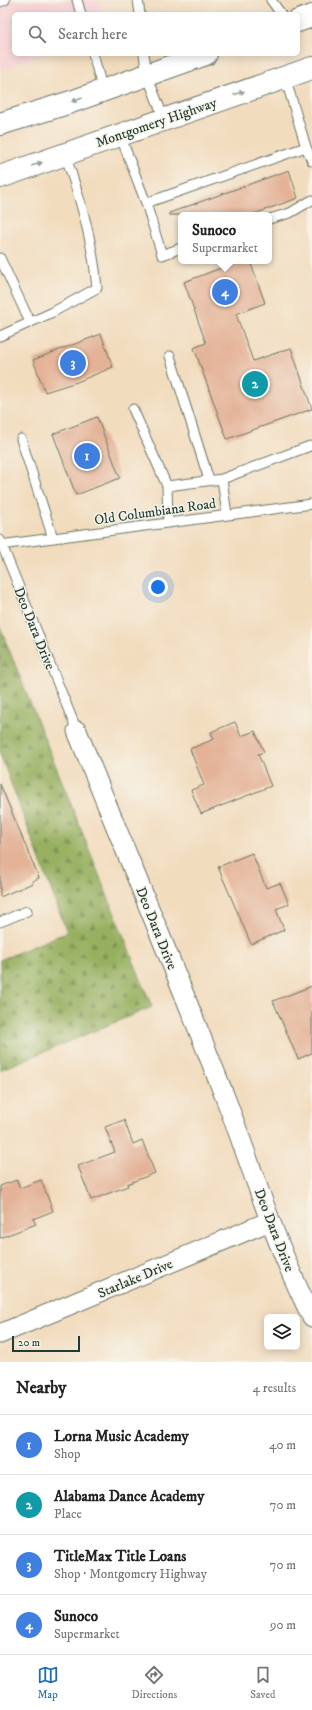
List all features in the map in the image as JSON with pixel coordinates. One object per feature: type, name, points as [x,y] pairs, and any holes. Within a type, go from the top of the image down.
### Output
[{"type":"main road","points":[[300,20],[312,16]]},
{"type":"main road","points":[[0,124],[103,91],[200,56]]},
{"type":"main road","name":"Montgomery Highway","points":[[0,176],[312,68]]},
{"type":"street","name":"Deo Dara Drive","points":[[77,731],[228,1105],[270,1221],[300,1293],[312,1317]]},
{"type":"street","name":"Starlake Drive","points":[[0,1334],[270,1221]]},
{"type":"lane","points":[[0,2],[5,0]]},
{"type":"lane","points":[[77,0],[80,12]]},
{"type":"lane","points":[[138,0],[140,12]]},
{"type":"lane","points":[[271,0],[280,12]]},
{"type":"lane","points":[[94,56],[103,91]]},
{"type":"lane","points":[[144,56],[146,75],[164,119]]},
{"type":"lane","points":[[285,77],[306,147],[312,161]]},
{"type":"lane","points":[[120,135],[146,203],[162,255],[178,249]]},
{"type":"lane","points":[[146,203],[306,147]]},
{"type":"lane","points":[[0,336],[53,312],[97,288],[95,261],[81,201],[65,154]]},
{"type":"lane","points":[[272,219],[290,213],[312,200]]},
{"type":"lane","points":[[0,258],[30,322]]},
{"type":"lane","points":[[170,356],[209,480]]},
{"type":"lane","points":[[134,408],[167,486],[168,523]]},
{"type":"lane","points":[[21,439],[53,538]]},
{"type":"lane","points":[[167,486],[222,478],[310,446]]},
{"type":"lane","points":[[222,478],[227,515]]},
{"type":"lane","name":"Old Columbiana Road","points":[[1,543],[53,538],[312,504]]},
{"type":"lane","name":"Deo Dara Drive","points":[[1,543],[77,731]]},
{"type":"lane","points":[[0,922],[27,911]]},
{"type":"shaded area","points":[[0,0],[99,0],[102,12],[12,12],[12,56],[40,56],[0,70]]},
{"type":"green space","points":[[0,627],[152,1007],[0,1070],[0,960],[67,932],[0,754]]},
{"type":"building","points":[[289,170],[298,198],[259,212],[178,212],[178,215],[169,215],[169,213]]},
{"type":"building","points":[[232,264],[251,264],[265,303],[236,314],[253,361],[291,348],[312,409],[227,439],[194,348],[206,343],[184,282]]},
{"type":"building","points":[[101,334],[113,367],[77,382],[45,392],[33,360]]},
{"type":"building","points":[[97,417],[120,478],[76,495],[53,434]]},
{"type":"building","points":[[235,722],[241,736],[255,731],[264,752],[258,754],[271,786],[201,814],[191,790],[204,785],[190,749],[214,739],[211,732]]},
{"type":"building","points":[[0,784],[39,878],[32,881],[33,883],[0,897]]},
{"type":"building","points":[[252,853],[266,888],[280,883],[289,904],[276,909],[284,930],[251,944],[218,867]]},
{"type":"building","points":[[312,986],[312,1053],[298,1059],[273,1001]]},
{"type":"building","points":[[124,1120],[133,1144],[142,1140],[155,1173],[127,1184],[128,1186],[91,1200],[78,1166],[115,1152],[105,1127]]},
{"type":"building","points":[[17,1180],[20,1188],[41,1180],[53,1211],[33,1219],[36,1224],[0,1238],[0,1186]]},
{"type":"place","name":"Sunoco","points":[[225,292]]},
{"type":"place","name":"TitleMax Title Loans","points":[[73,363]]},
{"type":"place","name":"Alabama Dance Academy","points":[[255,384]]},
{"type":"place","name":"Lorna Music Academy","points":[[87,456]]}]
